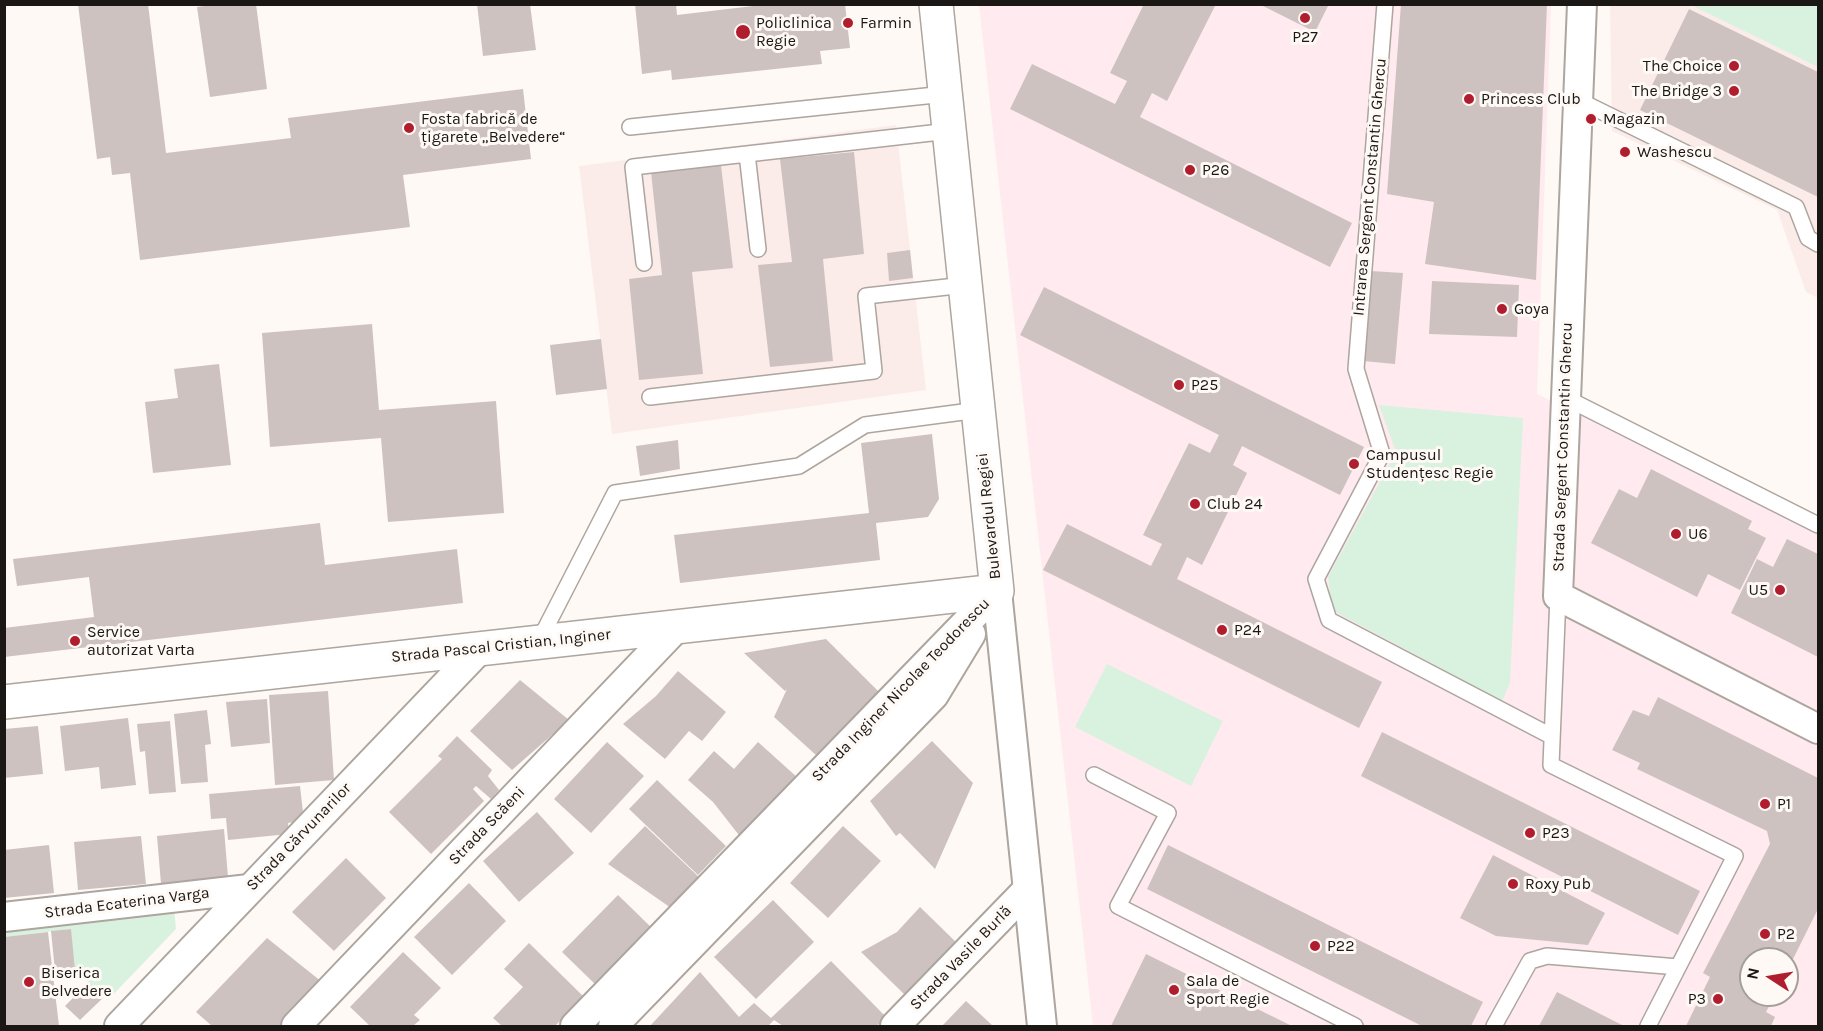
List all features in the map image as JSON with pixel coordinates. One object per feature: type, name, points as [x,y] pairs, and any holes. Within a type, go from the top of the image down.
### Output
[{"type":"street","name":"Bulevardul Regiei","points":[[936,4],[1042,1026]]},
{"type":"street","name":"Strada Sergent Constantin Ghercu","points":[[1582,4],[1557,596],[1818,729]]},
{"type":"street","name":"Strada Pascal Cristian, Inginer","points":[[4,702],[997,591]]},
{"type":"street","name":"Strada Inginer Nicolae Teodorescu","points":[[575,1026],[997,591]]},
{"type":"street","name":"Strada Inginer Nicolae Teodorescu","points":[[613,1026],[934,695],[997,591]]},
{"type":"street","name":"Strada Scăeni","points":[[296,1026],[678,627]]},
{"type":"street","name":"Strada Cărvunarilor","points":[[119,1026],[480,648]]},
{"type":"street","name":"Strada Ecaterina Varga","points":[[4,917],[249,889]]},
{"type":"street","name":"Strada Vasile Burlă","points":[[895,1026],[1028,889]]},
{"type":"lane","name":"Intrarea Sergent Constantin Ghercu","points":[[1385,4],[1356,369],[1382,454],[1316,579],[1329,621],[1551,736]]},
{"type":"lane","points":[[630,127],[945,94]]},
{"type":"lane","points":[[1578,100],[1796,207],[1808,238],[1818,244]]},
{"type":"lane","points":[[644,263],[633,167],[949,131]]},
{"type":"lane","points":[[747,154],[758,249]]},
{"type":"lane","points":[[650,397],[874,371],[866,296],[965,285]]},
{"type":"lane","points":[[1566,398],[1818,525]]},
{"type":"lane","points":[[539,641],[615,493],[799,466],[865,425],[978,410]]},
{"type":"lane","points":[[1557,596],[1551,765],[1735,856],[1648,1026]]},
{"type":"lane","points":[[1094,775],[1167,813],[1118,906],[1355,1026]]},
{"type":"lane","points":[[1494,1026],[1530,961],[1547,956],[1678,967]]},
{"type":"shaded area","name":"Campusul Studențesc Regie","points":[[979,5],[1551,5],[1537,394],[1818,534],[1818,1026],[1093,1026]]},
{"type":"shaded area","points":[[1610,5],[1818,5],[1818,298],[1806,292],[1777,210],[1612,131]]},
{"type":"shaded area","points":[[896,125],[926,390],[612,434],[579,166]]},
{"type":"green space","points":[[1691,5],[1818,5],[1818,67]]},
{"type":"green space","points":[[1379,405],[1523,418],[1510,683],[1502,701],[1332,610],[1328,577],[1396,452]]},
{"type":"green space","points":[[1107,664],[1223,721],[1191,786],[1075,727]]},
{"type":"green space","points":[[174,908],[176,929],[108,1000],[75,969],[70,929],[5,937],[4,928]]},
{"type":"building","name":"Fosta fabrică de țigarete „Belvedere“","points":[[78,4],[148,4],[166,153],[291,138],[288,118],[523,89],[531,159],[403,175],[410,227],[140,260],[130,173],[112,175],[110,157],[97,159]]},
{"type":"building","points":[[218,4],[256,4],[267,89],[210,97],[197,7]]},
{"type":"building","points":[[477,4],[530,4],[536,50],[483,56]]},
{"type":"building","name":"Policlinica Regie","points":[[635,4],[676,4],[677,15],[770,4],[845,4],[850,48],[820,51],[822,64],[672,80],[671,70],[642,74]]},
{"type":"building","name":"P26","points":[[1144,4],[1216,4],[1167,101],[1152,93],[1140,117],[1352,223],[1330,267],[1010,109],[1032,64],[1115,104],[1127,81],[1110,73]]},
{"type":"building","name":"P27","points":[[1259,4],[1329,4],[1315,32]]},
{"type":"building","name":"Princess Club","points":[[1401,4],[1547,4],[1536,280],[1425,264],[1434,202],[1387,194]]},
{"type":"building","name":"The Bridge 3","points":[[1689,9],[1818,72],[1818,197],[1640,110]]},
{"type":"building","points":[[854,152],[864,254],[823,259],[833,361],[770,367],[758,265],[792,262],[780,159]]},
{"type":"building","points":[[721,165],[733,268],[692,272],[703,374],[639,380],[629,279],[662,275],[651,172]]},
{"type":"building","points":[[910,250],[913,278],[889,281],[887,253]]},
{"type":"building","points":[[1371,271],[1403,273],[1395,364],[1363,361]]},
{"type":"building","points":[[1432,281],[1519,285],[1517,337],[1429,334]]},
{"type":"building","points":[[1044,287],[1364,447],[1340,495],[1242,446],[1233,465],[1247,473],[1202,565],[1187,557],[1177,579],[1382,682],[1359,728],[1043,570],[1067,524],[1151,566],[1162,544],[1143,535],[1189,443],[1210,453],[1219,435],[1020,335]]},
{"type":"building","points":[[372,324],[379,410],[496,401],[504,513],[388,522],[381,438],[270,447],[262,333]]},
{"type":"building","points":[[601,339],[607,389],[556,395],[550,345]]},
{"type":"building","points":[[219,364],[231,465],[153,473],[145,402],[178,398],[174,369]]},
{"type":"building","points":[[932,434],[939,499],[928,517],[876,523],[880,560],[680,583],[674,535],[869,513],[861,443]]},
{"type":"building","points":[[678,440],[680,469],[640,476],[636,446]]},
{"type":"building","name":"U6","points":[[1651,469],[1752,521],[1748,529],[1766,538],[1740,590],[1708,574],[1697,597],[1591,543],[1619,489],[1637,498]]},
{"type":"building","points":[[320,523],[325,565],[457,549],[463,603],[4,657],[4,628],[94,617],[89,577],[17,586],[13,559]]},
{"type":"building","name":"U5","points":[[1787,539],[1818,554],[1818,657],[1731,613],[1757,559],[1773,567]]},
{"type":"building","points":[[826,639],[883,696],[817,756],[774,717],[787,689],[785,691],[744,653]]},
{"type":"building","points":[[678,671],[726,712],[702,741],[689,731],[665,759],[623,724],[656,696]]},
{"type":"building","points":[[520,680],[569,720],[512,770],[470,731]]},
{"type":"building","points":[[328,691],[334,780],[275,785],[269,695]]},
{"type":"building","points":[[1658,697],[1818,778],[1818,909],[1799,947],[1739,947],[1739,1007],[1769,1007],[1766,1012],[1775,1017],[1771,1026],[1686,1026],[1710,977],[1703,973],[1770,844],[1767,831],[1637,769],[1640,763],[1612,750],[1633,710],[1649,716]]},
{"type":"building","points":[[267,699],[270,743],[231,747],[226,702]]},
{"type":"building","points":[[207,710],[211,744],[205,745],[208,782],[181,784],[174,714]]},
{"type":"building","points":[[128,718],[136,785],[101,789],[99,767],[65,771],[60,726]]},
{"type":"building","points":[[170,721],[176,792],[149,794],[145,751],[140,752],[137,724]]},
{"type":"building","points":[[38,726],[43,774],[4,778],[4,729]]},
{"type":"building","name":"P23","points":[[1382,732],[1700,891],[1678,935],[1361,776]]},
{"type":"building","points":[[457,736],[492,770],[488,776],[499,790],[491,799],[476,786],[473,789],[484,801],[431,854],[389,812],[442,759],[438,756]]},
{"type":"building","points":[[932,741],[973,783],[935,869],[900,833],[896,836],[870,801]]},
{"type":"building","points":[[607,742],[644,776],[591,833],[554,799]]},
{"type":"building","points":[[758,742],[798,778],[742,839],[713,802],[688,780],[714,751],[734,769]]},
{"type":"building","points":[[657,780],[726,846],[698,875],[629,809]]},
{"type":"building","points":[[300,786],[304,821],[288,823],[289,834],[228,840],[226,818],[211,819],[209,794]]},
{"type":"building","points":[[537,812],[574,853],[519,902],[483,861]]},
{"type":"building","points":[[645,826],[701,879],[671,908],[608,864]]},
{"type":"building","points":[[843,826],[881,861],[828,918],[790,883]]},
{"type":"building","points":[[224,829],[228,877],[161,884],[157,836]]},
{"type":"building","points":[[141,836],[146,884],[78,890],[74,842]]},
{"type":"building","points":[[49,845],[54,893],[4,898],[4,850]]},
{"type":"building","name":"P22","points":[[1168,845],[1483,1002],[1471,1026],[1422,1026],[1147,889]]},
{"type":"building","name":"Roxy Pub","points":[[1493,855],[1605,913],[1588,945],[1496,936],[1460,918]]},
{"type":"building","points":[[346,858],[386,898],[334,951],[292,912]]},
{"type":"building","points":[[469,883],[506,921],[452,975],[414,937]]},
{"type":"building","points":[[618,895],[653,929],[597,986],[562,952]]},
{"type":"building","points":[[773,900],[814,942],[756,999],[714,957]]},
{"type":"building","points":[[920,907],[958,944],[906,996],[861,952],[897,932]]},
{"type":"building","points":[[71,929],[75,969],[55,971],[51,931]]},
{"type":"building","name":"Biserica Belvedere","points":[[48,932],[59,1026],[4,1026],[4,937]]},
{"type":"building","points":[[267,938],[327,986],[289,1026],[212,1026],[196,1012]]},
{"type":"building","points":[[529,943],[584,997],[555,1026],[502,1026],[493,1018],[523,987],[504,969]]},
{"type":"building","points":[[403,952],[441,988],[414,1015],[420,1020],[413,1026],[370,1026],[350,1007]]},
{"type":"building","name":"Sala de Sport Regie","points":[[1146,954],[1292,1026],[1111,1026]]},
{"type":"building","points":[[831,961],[886,1017],[877,1026],[783,1026],[774,1020],[768,1026],[650,1026],[700,972],[739,1017],[754,1003],[771,1018]]},
{"type":"building","points":[[89,982],[104,997],[80,1020],[65,1006]]},
{"type":"building","points":[[1557,992],[1624,1026],[1539,1026]]},
{"type":"building","points":[[966,1001],[992,1025],[942,1026]]},
{"type":"place","name":"P27","points":[[1305,18]]},
{"type":"place","name":"Farmin","points":[[848,23]]},
{"type":"place","name":"Policlinica Regie","points":[[743,32]]},
{"type":"place","name":"The Choice","points":[[1734,66]]},
{"type":"place","name":"The Bridge 3","points":[[1734,91]]},
{"type":"place","name":"Princess Club","points":[[1469,99]]},
{"type":"place","name":"Magazin","points":[[1591,119]]},
{"type":"place","name":"Fosta fabrică de țigarete „Belvedere“","points":[[409,128]]},
{"type":"place","name":"Washescu","points":[[1625,152]]},
{"type":"place","name":"P26","points":[[1190,170]]},
{"type":"place","name":"Goya","points":[[1502,309]]},
{"type":"place","name":"P25","points":[[1179,385]]},
{"type":"place","name":"Campusul Studențesc Regie","points":[[1354,464]]},
{"type":"place","name":"Club 24","points":[[1195,504]]},
{"type":"place","name":"U6","points":[[1676,534]]},
{"type":"place","name":"U5","points":[[1780,590]]},
{"type":"place","name":"P24","points":[[1222,630]]},
{"type":"place","name":"Service autorizat Varta","points":[[75,641]]},
{"type":"place","name":"P1","points":[[1765,804]]},
{"type":"place","name":"P23","points":[[1530,833]]},
{"type":"place","name":"Roxy Pub","points":[[1513,884]]},
{"type":"place","name":"P2","points":[[1765,934]]},
{"type":"place","name":"P22","points":[[1315,946]]},
{"type":"place","name":"Biserica Belvedere","points":[[29,982]]},
{"type":"place","name":"Sala de Sport Regie","points":[[1174,990]]},
{"type":"place","name":"P3","points":[[1718,999]]}]
